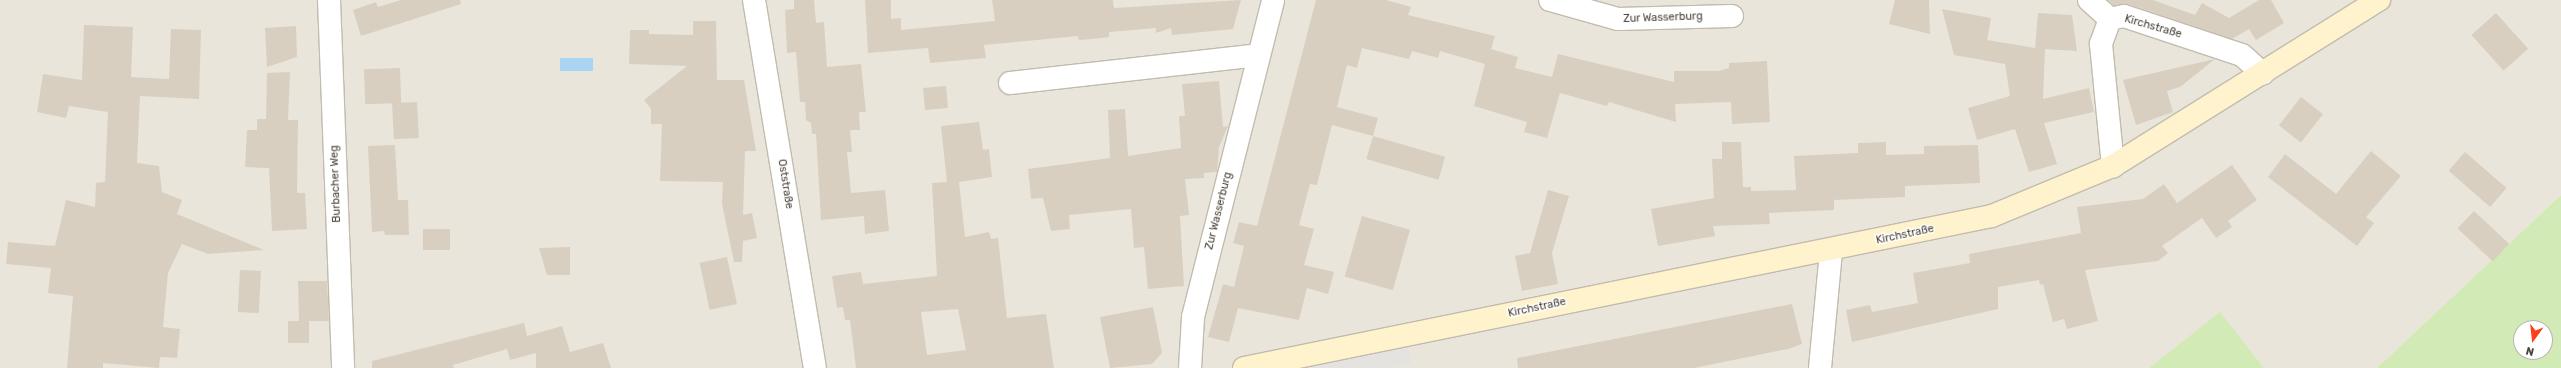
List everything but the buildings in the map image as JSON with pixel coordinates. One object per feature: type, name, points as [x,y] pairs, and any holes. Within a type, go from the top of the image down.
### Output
[{"type":"street","name":"Burbacher Weg","points":[[329,0],[343,368]]},
{"type":"street","name":"Oststraße","points":[[754,0],[815,368]]},
{"type":"street","name":"Zur Wasserburg","points":[[1190,368],[1193,317],[1273,0]]},
{"type":"street","name":"Zur Wasserburg","points":[[1550,0],[1618,20],[1732,16]]},
{"type":"street","points":[[2089,0],[2110,18]]},
{"type":"street","name":"Kirchstraße","points":[[1244,368],[1831,251],[1992,216],[2113,166],[2264,74],[2379,0]]},
{"type":"street","name":"Kirchstraße","points":[[2113,166],[2101,44],[2110,18],[2124,16],[2242,55],[2264,74]]},
{"type":"street","points":[[1010,83],[1258,55]]},
{"type":"street","points":[[1820,368],[1831,251]]},
{"type":"shaded area","points":[[0,0],[2561,0],[2561,195],[2377,368],[2264,368],[2220,313],[2149,368],[0,368]]},
{"type":"shaded area","points":[[1407,343],[1412,364],[1389,368],[1285,368]]},
{"type":"green space","points":[[2561,195],[2561,368],[2377,368]]},
{"type":"green space","points":[[2220,312],[2264,368],[2149,368]]},
{"type":"water","points":[[560,58],[593,58],[593,71],[560,71]]}]
